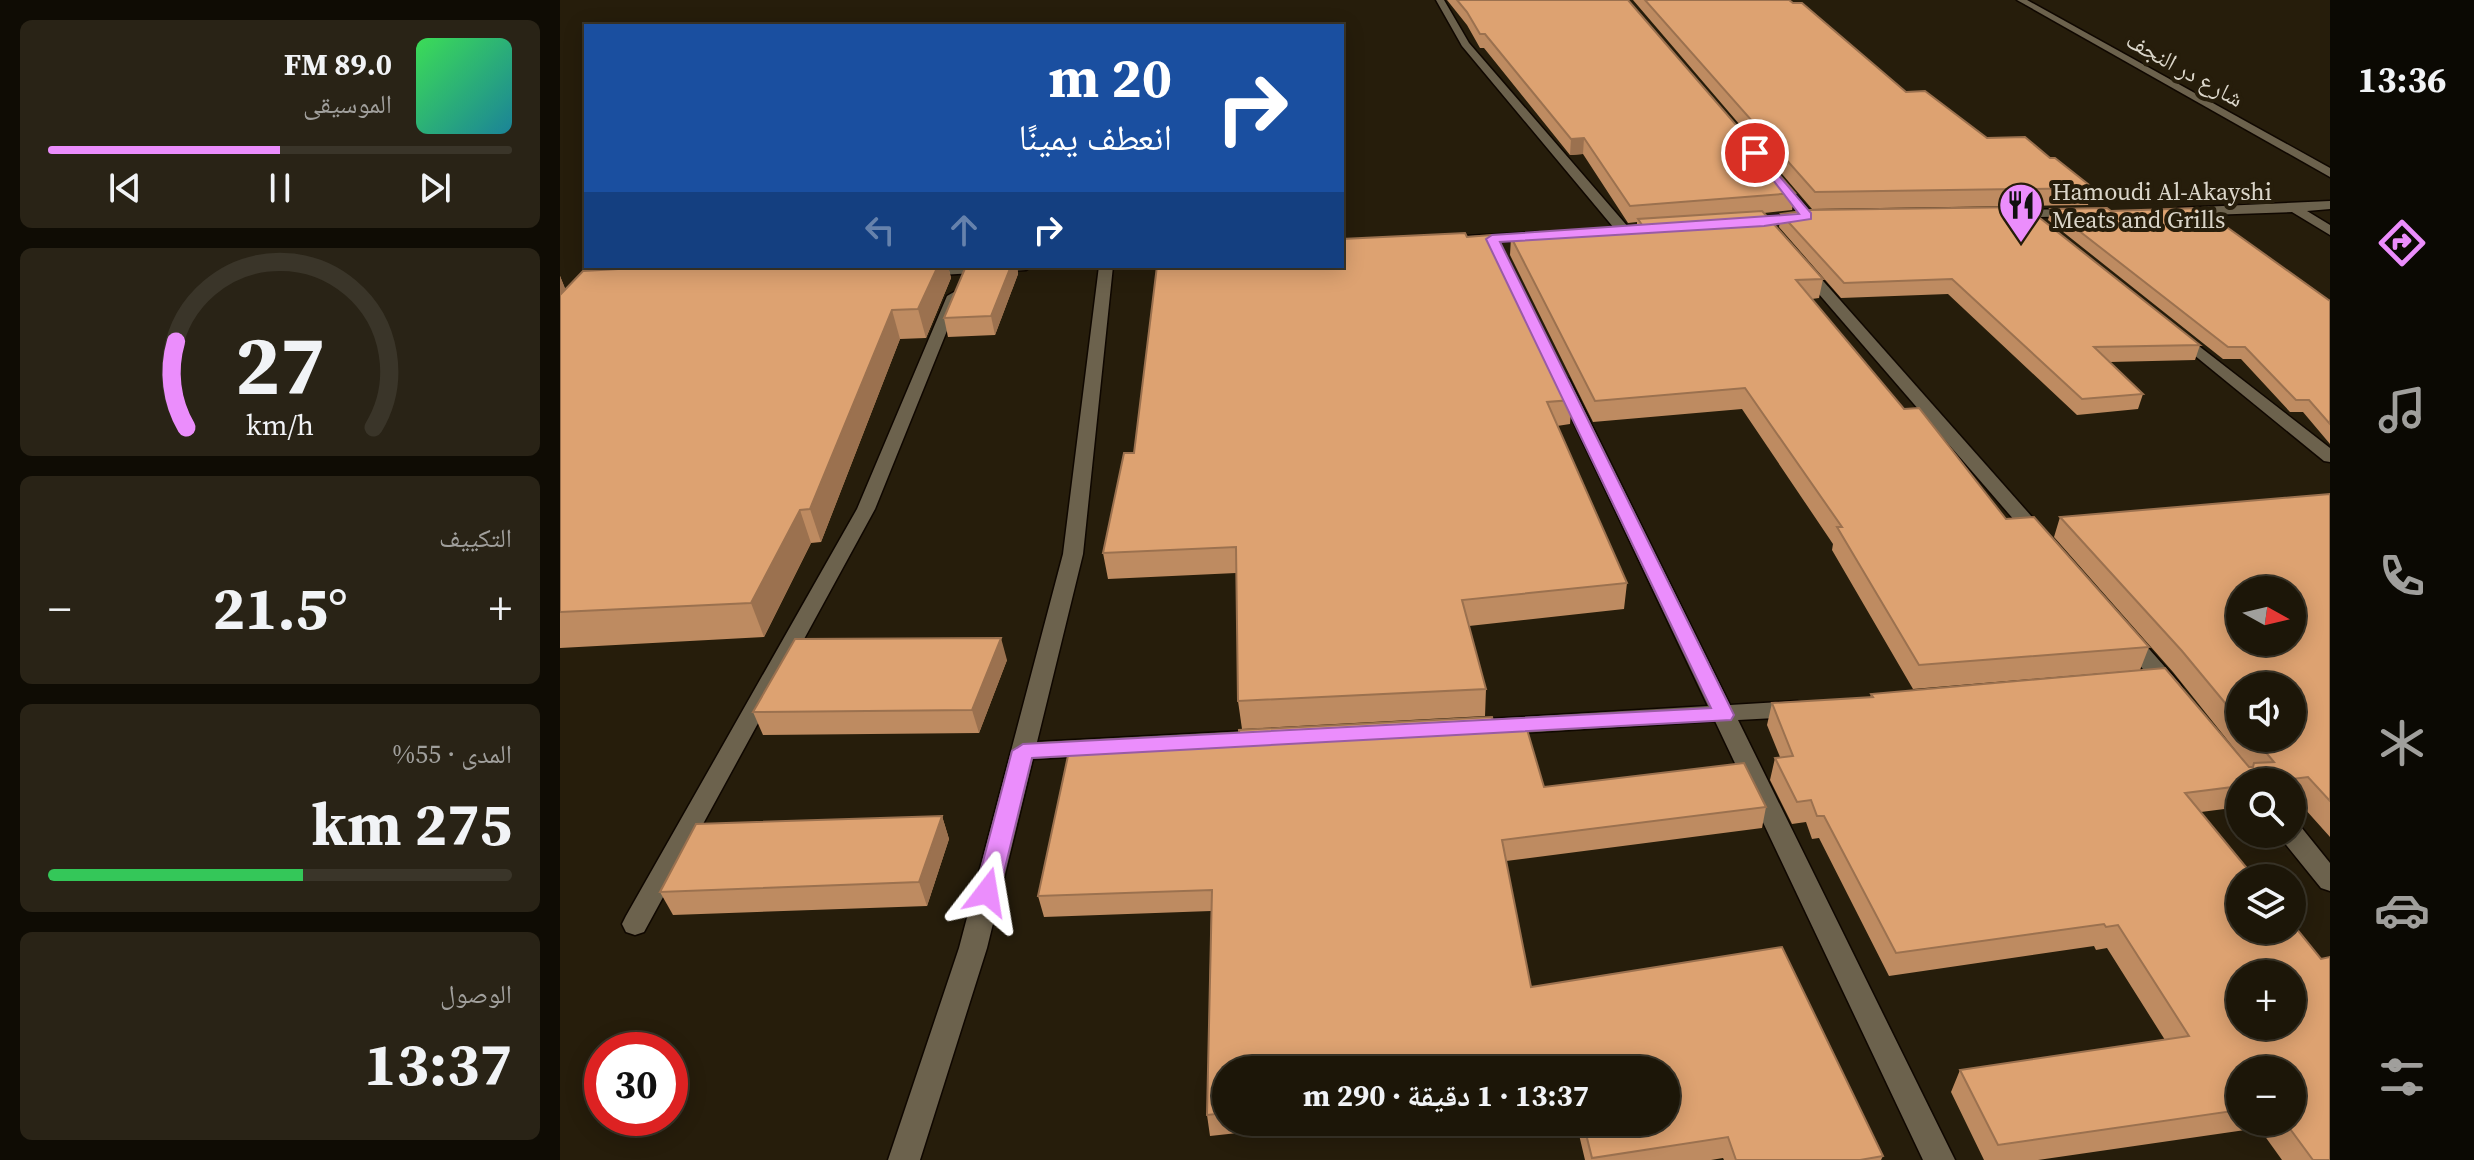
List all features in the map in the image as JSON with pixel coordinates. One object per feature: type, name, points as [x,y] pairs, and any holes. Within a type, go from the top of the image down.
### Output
[{"type":"street","points":[[1440,0],[1465,44],[1624,231]]},
{"type":"street","name":"شارع در النجف","points":[[2021,0],[2330,173]]},
{"type":"street","points":[[1772,173],[1807,216]]},
{"type":"street","points":[[2164,212],[2330,205]]},
{"type":"street","points":[[2294,208],[2330,231]]},
{"type":"street","points":[[2027,213],[2051,233]]},
{"type":"street","points":[[1995,214],[2088,213]]},
{"type":"street","points":[[1733,224],[1769,228],[1807,216],[1823,216]]},
{"type":"street","points":[[1609,231],[1640,230]]},
{"type":"street","points":[[1447,241],[1551,235]]},
{"type":"street","points":[[1492,239],[1506,267]]},
{"type":"street","points":[[1795,258],[2058,559]]},
{"type":"street","points":[[901,274],[996,268]]},
{"type":"street","points":[[904,1160],[973,948],[1073,554],[1106,268]]},
{"type":"street","points":[[635,924],[866,509],[965,270]]},
{"type":"street","points":[[2160,321],[2330,457]]},
{"type":"street","points":[[1548,353],[1939,1160]]},
{"type":"street","points":[[2111,619],[2182,702]]},
{"type":"street","points":[[2133,682],[2163,679]]},
{"type":"street","points":[[1453,729],[1724,715],[1815,707]]},
{"type":"street","points":[[1023,751],[1294,737]]},
{"type":"street","points":[[2303,848],[2330,881]]},
{"type":"building","points":[[1457,0],[1628,0],[1795,193],[1630,206],[1584,138],[1571,139],[1485,34],[1480,34]]},
{"type":"building","points":[[1645,0],[1789,0],[1802,3],[1906,92],[1925,91],[1987,138],[2025,137],[2093,188],[1815,192]]},
{"type":"building","points":[[2026,207],[2200,345],[2094,347],[2143,394],[2082,399],[1952,279],[1844,283],[1781,214],[1809,210]]},
{"type":"building","points":[[2107,208],[2111,211],[2200,208],[2330,301],[2330,424],[2309,400],[2296,400],[2245,347],[2228,347],[2051,209]]},
{"type":"building","points":[[1762,211],[1823,279],[1796,280],[1904,409],[1919,408],[2006,519],[2034,517],[2149,647],[1919,665],[1837,527],[1842,527],[1745,388],[1595,401],[1511,237],[1642,225],[1638,219]]},
{"type":"building","points":[[1465,233],[1467,237],[1491,235],[1572,400],[1547,402],[1627,583],[1462,600],[1486,689],[1238,701],[1236,547],[1103,553],[1124,453],[1134,453],[1157,268],[1344,268],[1344,239]]},
{"type":"building","points":[[636,268],[937,268],[918,309],[892,310],[810,509],[800,510],[751,603],[560,612],[560,295],[583,271]]},
{"type":"building","points":[[965,268],[1010,268],[991,316],[944,318]]},
{"type":"building","points":[[2330,494],[2330,801],[2306,777],[2306,768],[2226,768],[2226,788],[2185,793],[2226,843],[2226,848],[2230,848],[2243,864],[2226,864],[2226,944],[2306,944],[2306,940],[2321,959],[2330,957],[2330,1160],[2313,1160],[2295,1136],[2306,1136],[2306,1056],[2226,1056],[2226,1112],[1998,1145],[1960,1070],[2189,1036],[2118,925],[2106,927],[2104,924],[1896,953],[1824,816],[1817,816],[1811,800],[1797,802],[1775,758],[1793,756],[1772,703],[1873,697],[1871,694],[2165,668],[2226,740],[2226,752],[2236,752],[2249,767],[2253,767],[2254,763],[2274,762],[2266,752],[2306,752],[2306,672],[2226,672],[2226,704],[2060,517]]},
{"type":"building","points":[[1001,638],[972,710],[753,712],[795,639]]},
{"type":"building","points":[[1492,717],[1495,729],[1526,726],[1544,787],[1744,763],[1766,807],[1502,840],[1531,987],[1782,947],[1883,1156],[1860,1160],[1736,1160],[1728,1137],[1592,1158],[1586,1136],[1680,1136],[1680,1056],[1212,1056],[1212,1114],[1207,1115],[1212,890],[1038,896],[1069,751],[1240,742],[1239,730]]},
{"type":"building","points":[[942,816],[919,882],[660,892],[696,824]]},
{"type":"place","name":"Hamoudi Al-Akayshi Meats and Grills","points":[[2021,244]]},
{"type":"route","points":[[987,892],[1023,751],[1724,715],[1492,239],[1764,222],[1807,216],[1755,153]]}]
